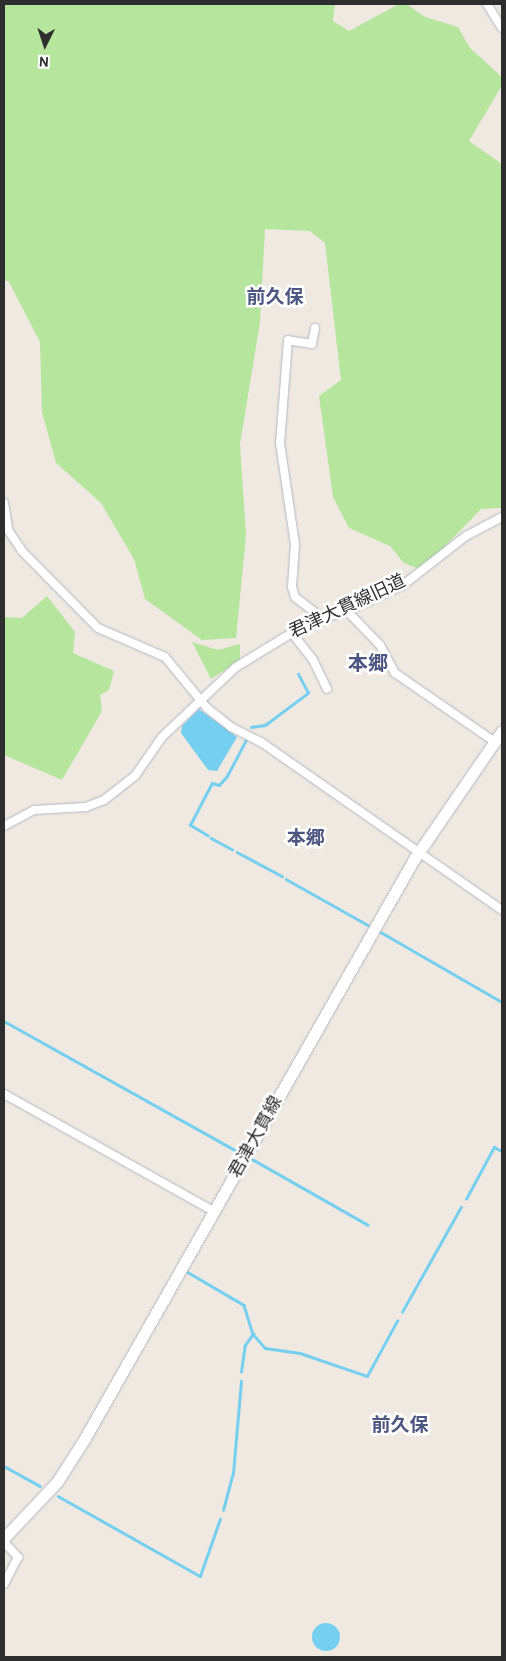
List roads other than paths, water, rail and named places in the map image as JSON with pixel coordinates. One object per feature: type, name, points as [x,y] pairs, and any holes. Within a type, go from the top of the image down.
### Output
[{"type":"main road","name":"君津大貫線","points":[[4,1538],[57,1482],[215,1212],[419,851],[502,731]]},
{"type":"street","points":[[486,4],[502,28]]},
{"type":"street","points":[[315,328],[312,344],[288,340],[280,443],[295,545],[292,587],[295,597],[322,618]]},
{"type":"street","points":[[4,503],[6,527],[27,557],[86,617],[109,635],[165,657],[199,699],[230,727],[261,742],[502,910]]},
{"type":"street","name":"君津大貫線旧道","points":[[4,826],[34,810],[86,807],[104,800],[135,776],[162,737],[199,699],[236,667],[292,632],[322,618],[346,612],[403,586],[466,536],[502,517]]},
{"type":"street","points":[[346,612],[380,645],[395,673],[494,742]]},
{"type":"street","points":[[292,632],[313,660],[327,690]]},
{"type":"street","points":[[4,1094],[215,1212]]},
{"type":"street","points":[[4,1542],[18,1557],[4,1584]]},
{"type":"water","points":[[199,709],[237,737],[217,771],[208,770],[181,733],[182,726]]},
{"type":"water","points":[[326,1623],[336,1627],[340,1637],[336,1647],[326,1651],[316,1647],[312,1637],[316,1627]]},
{"type":"waterway","points":[[251,727],[265,725],[308,693],[298,674]]},
{"type":"waterway","points":[[208,836],[190,825],[212,783],[219,785],[227,776],[246,740]]},
{"type":"waterway","points":[[211,838],[232,849]]},
{"type":"waterway","points":[[237,852],[282,876]]},
{"type":"waterway","points":[[286,879],[368,925]]},
{"type":"waterway","points":[[379,931],[502,1002]]},
{"type":"waterway","points":[[4,1021],[240,1153]]},
{"type":"waterway","points":[[466,1199],[494,1147],[502,1151]]},
{"type":"waterway","points":[[252,1159],[368,1225]]},
{"type":"waterway","points":[[402,1312],[461,1207]]},
{"type":"waterway","points":[[186,1271],[244,1305],[253,1334]]},
{"type":"waterway","points":[[241,1372],[245,1345],[253,1334],[265,1348],[300,1353],[367,1376],[397,1321]]},
{"type":"waterway","points":[[223,1510],[233,1473],[241,1381]]},
{"type":"waterway","points":[[4,1466],[40,1486]]},
{"type":"waterway","points":[[58,1496],[200,1576],[220,1519]]},
{"type":"district","name":"前久保","points":[[275,299]]},
{"type":"district","name":"本郷","points":[[368,665]]},
{"type":"district","name":"本郷","points":[[306,840]]},
{"type":"district","name":"前久保","points":[[400,1427]]}]
